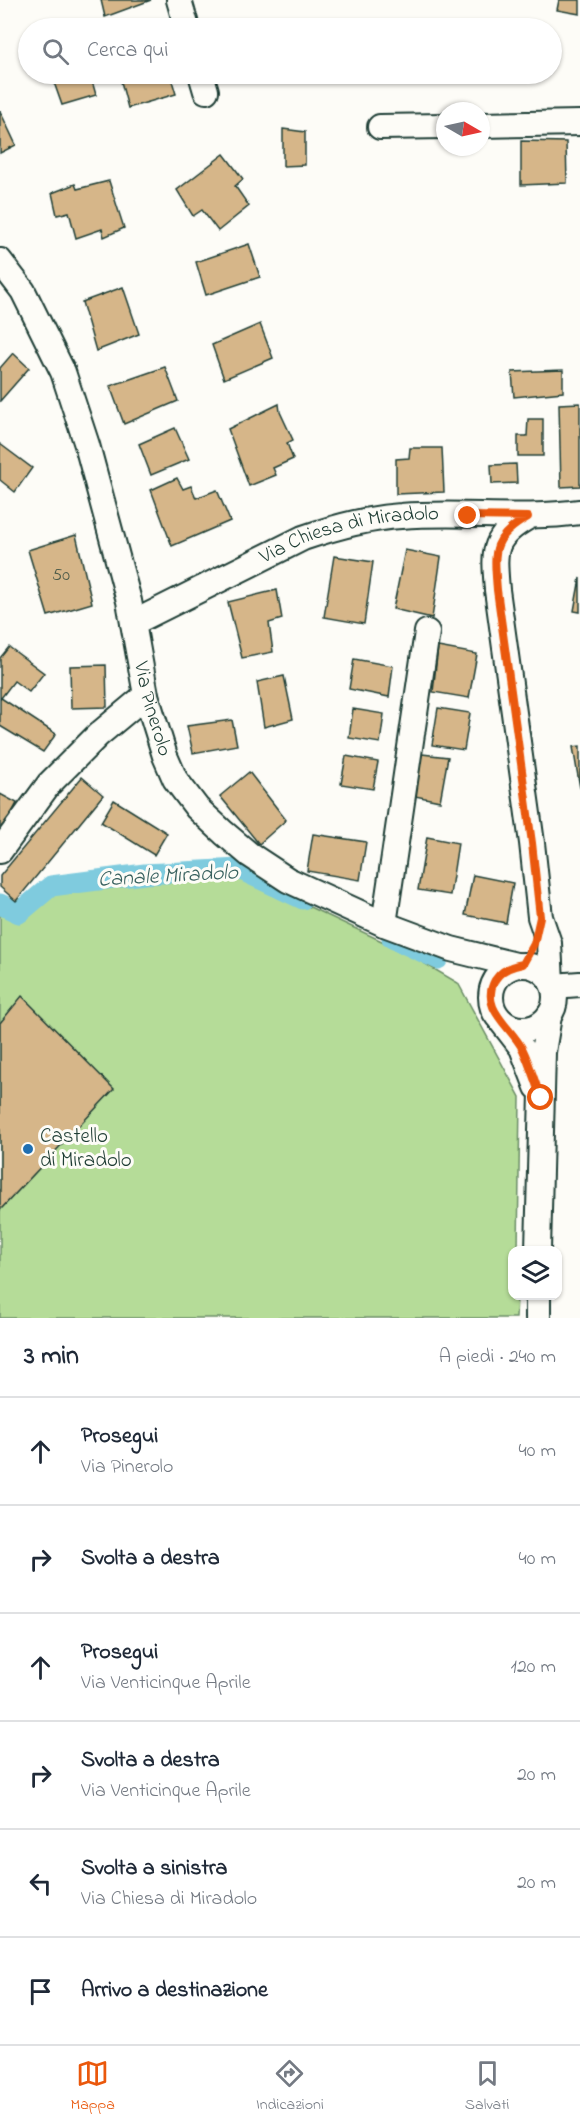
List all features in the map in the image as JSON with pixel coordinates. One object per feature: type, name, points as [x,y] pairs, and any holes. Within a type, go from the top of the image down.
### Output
[{"type":"street","points":[[179,0],[184,18]]},
{"type":"street","points":[[490,125],[580,123]]},
{"type":"street","points":[[380,127],[436,126]]},
{"type":"street","name":"Via Pinerolo","points":[[0,261],[23,291],[63,372],[87,445],[129,601],[146,695],[175,779],[197,808],[250,855],[288,880],[384,924],[451,949],[519,965]]},
{"type":"street","name":"Via Pinerolo","points":[[0,283],[38,323]]},
{"type":"street","name":"Via Chiesa di Miradolo","points":[[133,623],[303,538],[327,530],[402,516],[528,517],[580,512]]},
{"type":"street","points":[[528,517],[505,533],[499,541],[494,557],[540,917],[549,943],[555,1000],[549,1016],[543,1052],[538,1246]]},
{"type":"street","points":[[384,924],[427,632]]},
{"type":"street","points":[[0,851],[49,784],[98,735],[146,695]]},
{"type":"street","points":[[540,917],[534,944],[519,965],[499,975],[491,992],[491,1002],[501,1021],[522,1048],[541,1098]]},
{"type":"street","name":"Via Pinerolo","points":[[451,949],[491,992]]},
{"type":"street","points":[[519,965],[539,969],[552,984],[580,984]]},
{"type":"street","points":[[501,1021],[521,1029],[531,1028],[549,1016]]},
{"type":"street","points":[[538,1300],[538,1318]]},
{"type":"green space","name":"Castello di Miradolo","points":[[240,874],[405,952],[458,983],[520,1097],[518,1246],[508,1246],[508,1300],[517,1300],[516,1318],[0,1318],[0,904],[76,888],[169,878]]},
{"type":"building","points":[[101,0],[151,0],[105,17]]},
{"type":"building","points":[[559,0],[580,0],[580,14],[557,10]]},
{"type":"building","points":[[55,84],[93,84],[96,95],[62,105]]},
{"type":"building","points":[[122,84],[173,84],[176,94],[128,108]]},
{"type":"building","points":[[0,111],[16,145],[0,153]]},
{"type":"building","points":[[283,129],[305,132],[305,165],[283,166]]},
{"type":"building","points":[[521,141],[566,142],[567,183],[521,185]]},
{"type":"building","points":[[224,154],[243,179],[235,186],[249,206],[218,231],[202,210],[193,216],[177,190]]},
{"type":"building","points":[[109,181],[124,228],[104,237],[102,229],[76,238],[69,212],[57,215],[52,193],[75,184],[77,189]]},
{"type":"building","points":[[249,244],[260,277],[206,295],[196,262]]},
{"type":"building","points":[[123,287],[139,334],[96,351],[82,302]]},
{"type":"building","points":[[260,324],[273,358],[224,379],[212,345]]},
{"type":"building","points":[[13,353],[29,368],[0,401],[0,368]]},
{"type":"building","points":[[165,367],[178,401],[124,424],[110,386]]},
{"type":"building","points":[[563,370],[563,392],[514,397],[512,372]]},
{"type":"building","points":[[580,403],[580,486],[561,487],[559,404]]},
{"type":"building","points":[[279,404],[280,412],[293,440],[287,443],[293,459],[273,468],[276,475],[249,486],[228,429]]},
{"type":"building","points":[[528,419],[543,419],[543,456],[518,456],[518,436],[527,436]]},
{"type":"building","points":[[175,428],[189,459],[151,475],[139,444]]},
{"type":"building","points":[[0,444],[32,468],[15,492],[0,480]]},
{"type":"building","points":[[410,448],[442,448],[444,492],[396,494],[396,459],[409,458]]},
{"type":"building","points":[[516,464],[517,483],[492,484],[491,465]]},
{"type":"building","points":[[177,478],[183,489],[191,486],[196,498],[217,490],[230,521],[172,546],[151,490]]},
{"type":"building","points":[[76,535],[92,603],[48,616],[28,550]]},
{"type":"building","points":[[405,550],[441,557],[432,618],[393,609]]},
{"type":"building","points":[[334,556],[373,562],[364,624],[324,617]]},
{"type":"building","points":[[580,578],[580,612],[574,611]]},
{"type":"building","points":[[277,590],[282,619],[269,623],[273,652],[242,658],[228,602]]},
{"type":"building","points":[[9,647],[44,673],[29,692],[14,681],[1,698],[56,734],[43,752],[0,726],[0,658]]},
{"type":"building","points":[[438,647],[477,654],[469,698],[433,692]]},
{"type":"building","points":[[354,659],[393,666],[389,697],[349,689]]},
{"type":"building","points":[[106,665],[107,707],[71,708],[70,666]]},
{"type":"building","points":[[284,676],[293,719],[264,727],[257,682]]},
{"type":"building","points":[[438,708],[470,713],[464,750],[432,745]]},
{"type":"building","points":[[353,709],[384,714],[380,743],[349,738]]},
{"type":"building","points":[[232,720],[237,745],[193,753],[187,726]]},
{"type":"building","points":[[580,746],[580,788],[573,747]]},
{"type":"building","points":[[422,754],[448,757],[440,801],[415,796]]},
{"type":"building","points":[[346,756],[378,762],[373,789],[341,784]]},
{"type":"building","points":[[249,772],[286,820],[259,844],[220,796]]},
{"type":"building","points":[[82,777],[103,795],[16,901],[0,887],[0,876]]},
{"type":"building","points":[[0,794],[17,803],[0,835]]},
{"type":"building","points":[[114,800],[167,833],[154,855],[101,822]]},
{"type":"building","points":[[313,834],[366,842],[360,880],[307,871]]},
{"type":"building","points":[[427,837],[458,843],[450,895],[418,890]]},
{"type":"building","points":[[473,875],[513,883],[506,923],[465,915]]},
{"type":"building","name":"Castello di Miradolo","points":[[22,996],[114,1089],[0,1210],[0,1023]]},
{"type":"waterway","name":"Canale Miradolo","points":[[0,904],[19,913],[51,886],[145,874],[239,869],[303,899]]},
{"type":"waterway","name":"Canale Miradolo","points":[[392,938],[438,959]]},
{"type":"place","name":"Castello di Miradolo","points":[[28,1149]]},
{"type":"route","points":[[468,516],[528,517],[505,533],[499,541],[494,557],[540,917],[534,944],[523,964],[507,969],[499,975],[491,992],[491,1002],[495,1012],[522,1048],[541,1098]]}]
